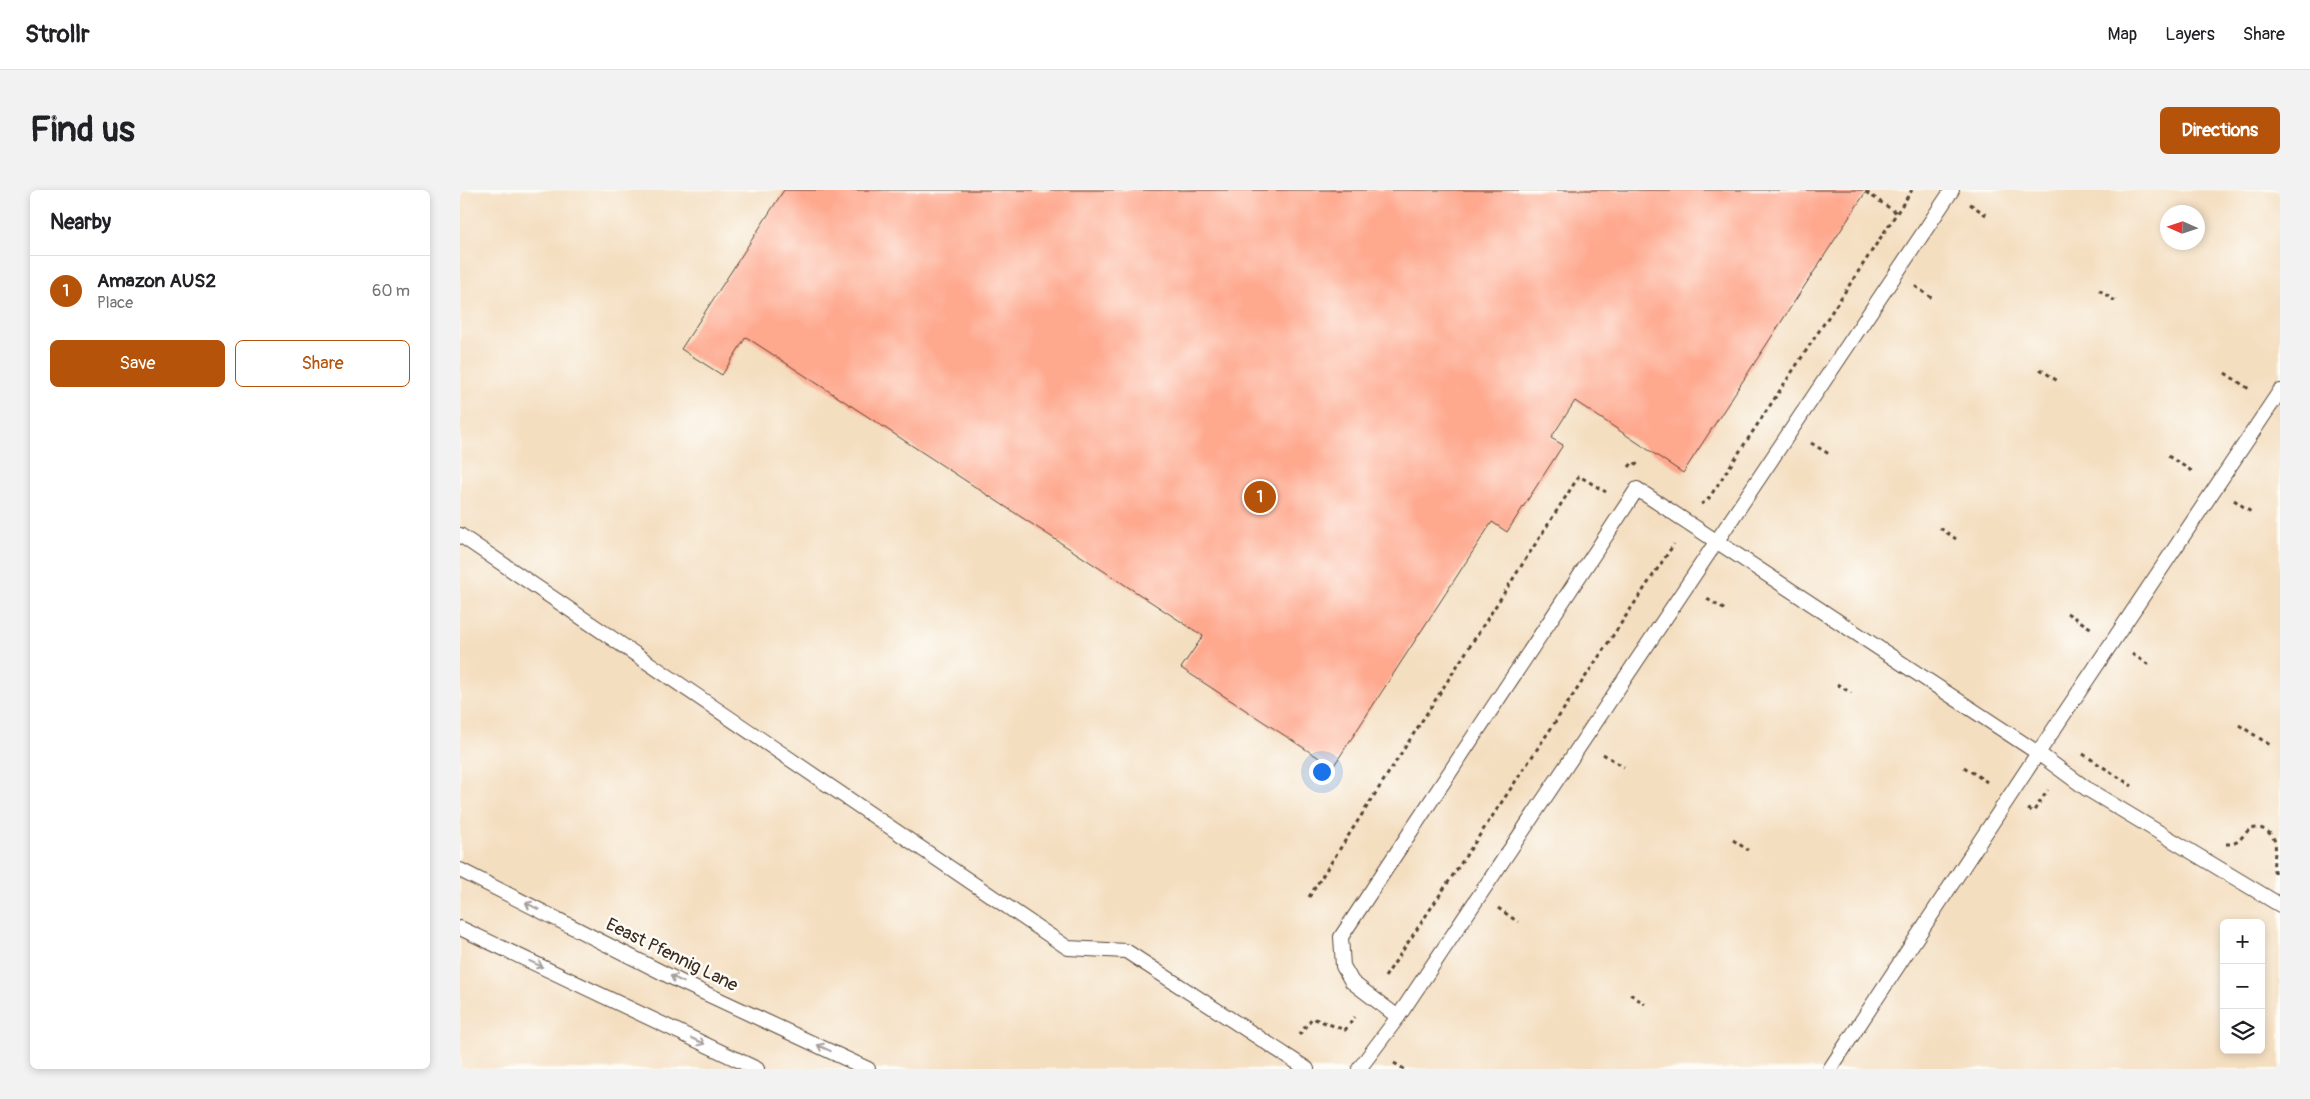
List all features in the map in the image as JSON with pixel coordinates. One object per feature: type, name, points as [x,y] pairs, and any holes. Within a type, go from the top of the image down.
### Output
[{"type":"lane","points":[[1359,1069],[1398,1017],[1718,541],[1958,195]]},
{"type":"lane","points":[[1830,1069],[2280,391]]},
{"type":"lane","points":[[1398,1017],[1352,982],[1343,966],[1341,937],[1637,489],[2038,753],[2087,789],[2280,905]]},
{"type":"lane","points":[[460,535],[1068,948],[1126,951],[1307,1069]]},
{"type":"lane","name":"Eeast Pfennig Lane","points":[[460,870],[679,980],[868,1069]]},
{"type":"lane","points":[[460,928],[757,1069]]},
{"type":"path","points":[[1698,503],[1701,504],[1707,501],[1912,190]]},
{"type":"path","points":[[1866,192],[1897,213]]},
{"type":"path","points":[[1958,195],[1986,215]]},
{"type":"path","points":[[1910,283],[1933,298]]},
{"type":"path","points":[[2099,290],[2115,301]]},
{"type":"path","points":[[2040,369],[2059,382]]},
{"type":"path","points":[[2225,373],[2249,389]]},
{"type":"path","points":[[1804,438],[1829,454]]},
{"type":"path","points":[[2168,456],[2195,473]]},
{"type":"path","points":[[1628,468],[1633,462],[1641,467]]},
{"type":"path","points":[[1309,897],[1579,476],[1610,495]]},
{"type":"path","points":[[2227,495],[2252,512]]},
{"type":"path","points":[[1940,528],[1956,539]]},
{"type":"path","points":[[1385,977],[1674,544]]},
{"type":"path","points":[[1708,599],[1727,611]]},
{"type":"path","points":[[2068,613],[2092,629]]},
{"type":"path","points":[[2130,653],[2152,667]]},
{"type":"path","points":[[1837,684],[1852,694]]},
{"type":"path","points":[[2239,725],[2270,745]]},
{"type":"path","points":[[2075,748],[2140,791]]},
{"type":"path","points":[[1600,752],[1624,767]]},
{"type":"path","points":[[1964,767],[1987,782]]},
{"type":"path","points":[[2223,844],[2238,841],[2248,830],[2256,828],[2263,829],[2272,835],[2275,844],[2273,869],[2277,881]]},
{"type":"path","points":[[1733,840],[1748,850]]},
{"type":"path","points":[[1452,876],[1458,880]]},
{"type":"path","points":[[1496,907],[1518,922]]},
{"type":"path","points":[[1630,994],[1645,1004]]},
{"type":"path","points":[[1300,1035],[1312,1018],[1345,1030],[1355,1017]]},
{"type":"path","points":[[1393,1062],[1404,1069]]},
{"type":"building","points":[[784,190],[1867,190],[1683,473],[1575,401],[1551,438],[1563,445],[1507,532],[1492,522],[1333,767],[1181,668],[1203,636],[746,337],[722,375],[681,349]]},
{"type":"place","name":"Amazon AUS2","points":[[1260,497]]}]
